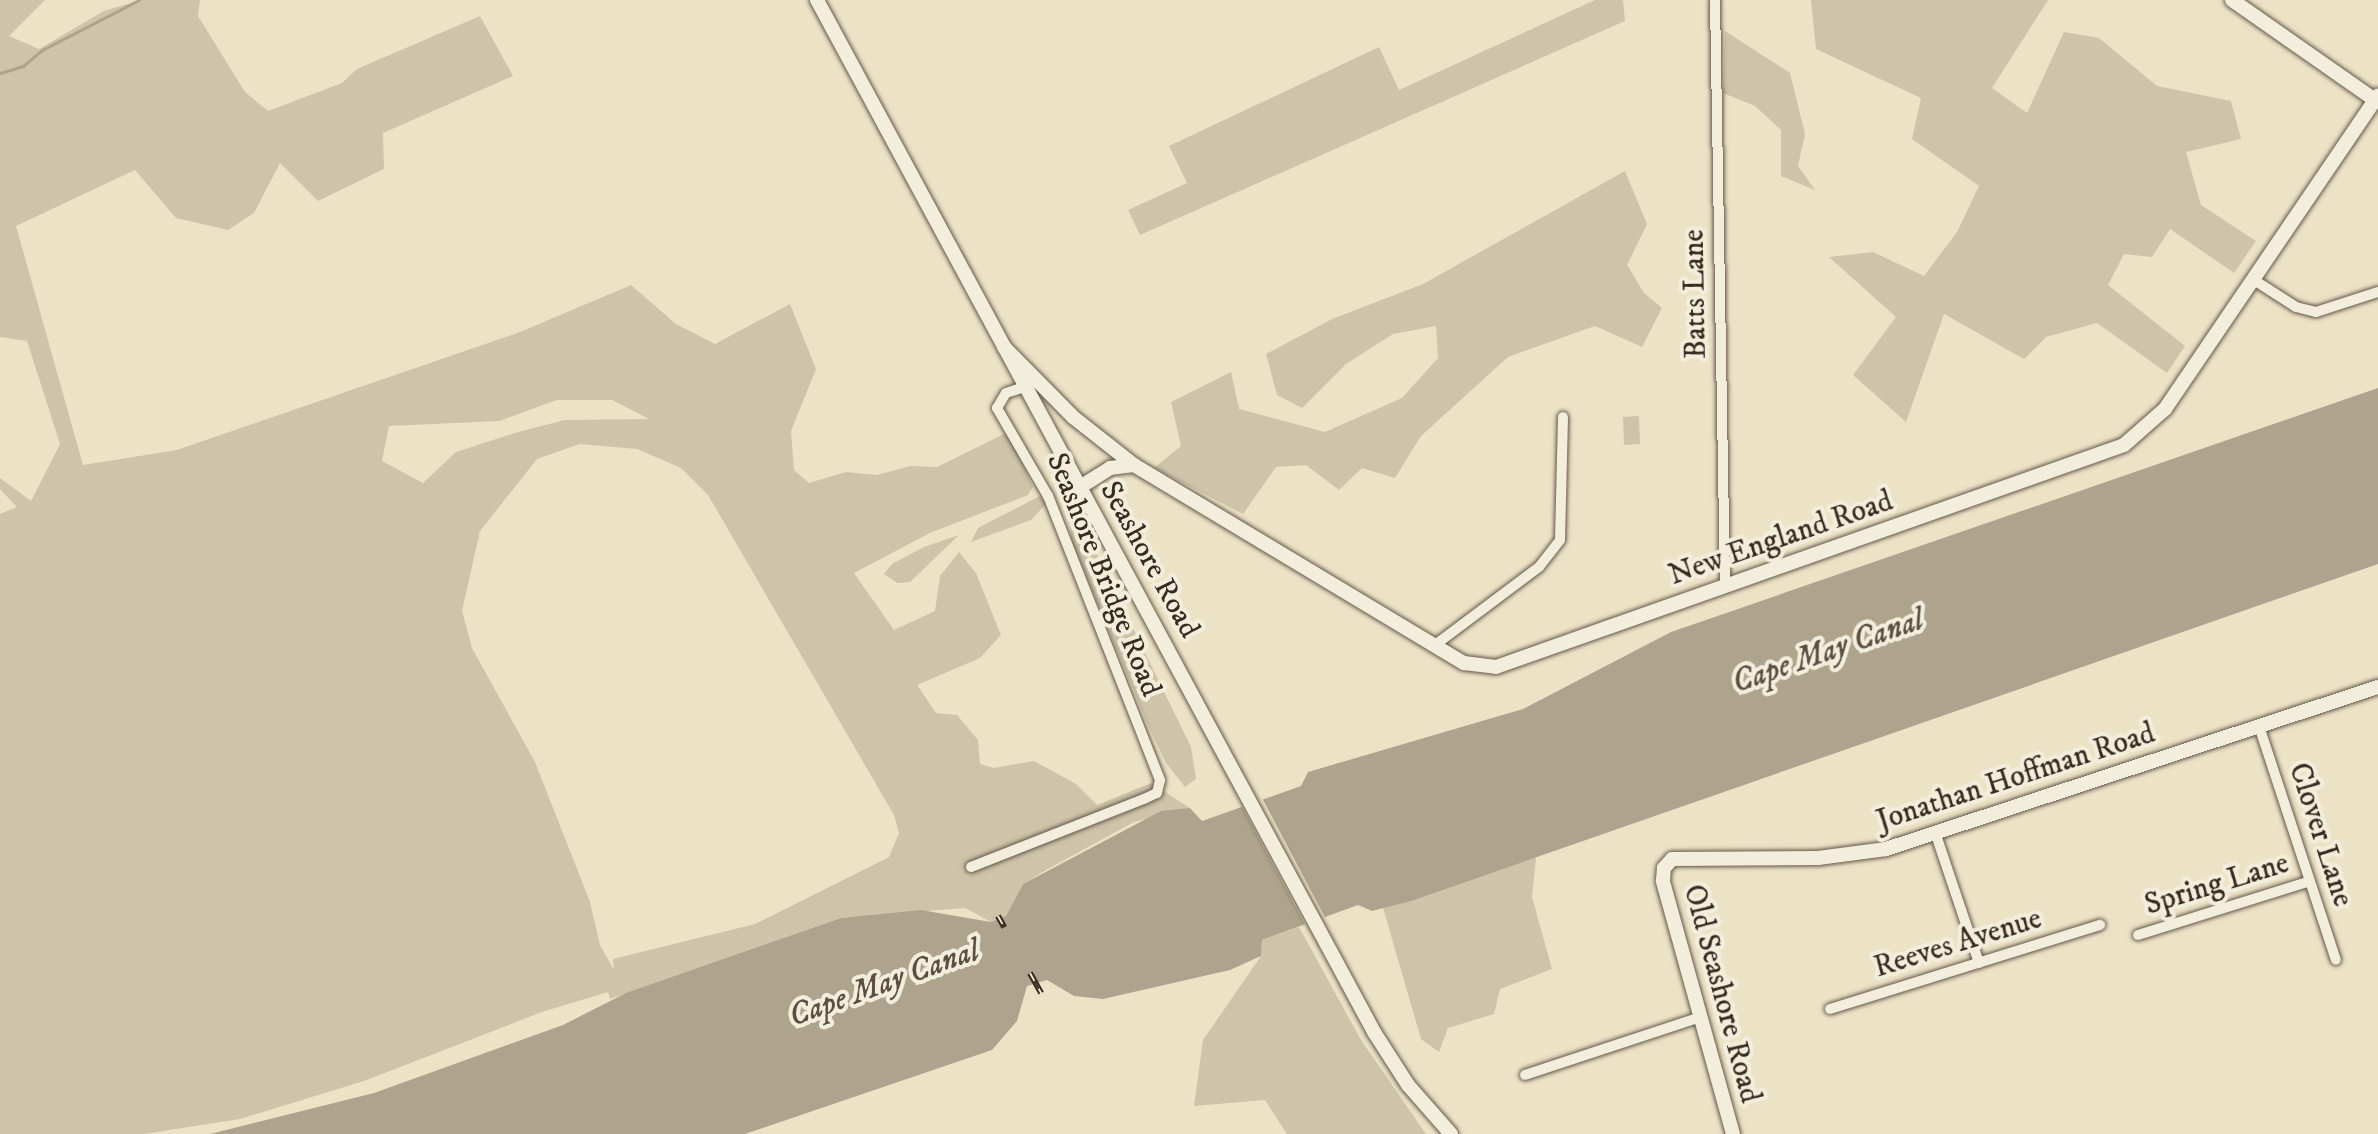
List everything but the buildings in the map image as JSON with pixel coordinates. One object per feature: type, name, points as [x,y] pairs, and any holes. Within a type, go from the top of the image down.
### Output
[{"type":"street","name":"Seashore Road","points":[[817,0],[1330,952],[1391,1060],[1451,1134]]},
{"type":"street","name":"Batts Lane","points":[[1715,0],[1725,586]]},
{"type":"street","points":[[2232,0],[2377,99]]},
{"type":"street","name":"New England Road","points":[[1004,347],[1073,417],[1134,465],[1435,645],[1475,666],[1496,667],[2124,445],[2165,409],[2377,99]]},
{"type":"street","points":[[2254,280],[2296,307],[2316,312],[2378,292]]},
{"type":"street","name":"Seashore Bridge Road","points":[[971,867],[1144,799],[1157,793],[1160,780],[1048,496],[997,408],[1006,393],[1024,387]]},
{"type":"street","points":[[1435,645],[1539,567],[1560,540],[1563,417]]},
{"type":"street","points":[[1080,487],[1110,468],[1134,465]]},
{"type":"street","name":"Jonathan Hoffman Road","points":[[1664,868],[1679,856],[1844,857],[1935,832],[2378,687]]},
{"type":"street","name":"Clover Lane","points":[[2259,726],[2336,960]]},
{"type":"street","points":[[1935,832],[1979,963]]},
{"type":"street","name":"Old Seashore Road","points":[[1664,868],[1663,881],[1733,1134]]},
{"type":"street","name":"Spring Lane","points":[[2138,935],[2310,881]]},
{"type":"street","name":"Reeves Avenue","points":[[1830,1009],[2100,925]]},
{"type":"street","points":[[1525,1075],[1700,1017]]},
{"type":"shaded area","points":[[0,0],[45,0],[9,36],[39,49],[104,11],[141,0],[200,0],[198,16],[245,92],[268,111],[342,83],[357,69],[480,16],[513,76],[383,133],[384,169],[318,201],[280,163],[254,213],[228,230],[176,218],[135,170],[16,226],[83,465],[177,450],[520,332],[631,285],[676,324],[715,344],[790,304],[816,369],[791,431],[794,470],[809,483],[846,472],[877,475],[910,466],[937,467],[1008,432],[1033,487],[1028,495],[930,533],[854,573],[894,630],[935,611],[940,576],[959,552],[976,573],[1001,635],[980,658],[917,685],[936,713],[957,715],[978,740],[980,764],[994,768],[1034,761],[1076,784],[1097,805],[1151,783],[1190,808],[1134,822],[1048,869],[1023,884],[1006,916],[991,922],[965,908],[841,918],[610,999],[608,992],[542,1012],[364,1081],[240,1119],[144,1134],[0,1134],[0,514],[17,507],[0,489],[0,478],[31,501],[60,444],[27,341],[0,337]],"holes":[[[557,400],[612,400],[649,419],[565,420],[518,432],[456,452],[423,483],[382,461],[389,426],[499,421]],[[580,444],[637,449],[681,468],[708,495],[894,815],[899,833],[889,857],[755,924],[613,959],[614,970],[600,945],[590,902],[535,762],[472,648],[462,611],[480,531],[537,459]]]},
{"type":"shaded area","points":[[1595,0],[1623,0],[1625,21],[1140,235],[1128,210],[1187,183],[1169,146],[1379,47],[1399,90]]},
{"type":"shaded area","points":[[1811,0],[2048,0],[1992,88],[2027,113],[2064,32],[2099,38],[2157,86],[2231,101],[2241,139],[2186,152],[2201,205],[2256,241],[2234,273],[2170,229],[2152,257],[2124,254],[2108,285],[2185,346],[2167,373],[2097,323],[2046,337],[2024,359],[1944,314],[1906,422],[1853,375],[1896,317],[1829,257],[1873,252],[1924,276],[1957,232],[1979,186],[1912,139],[1921,98],[1816,49]]},
{"type":"shaded area","points":[[1725,31],[1790,73],[1805,134],[1798,166],[1815,190],[1781,176],[1781,130],[1755,106],[1723,93]]},
{"type":"shaded area","points":[[1625,171],[1647,224],[1627,265],[1644,293],[1662,308],[1642,347],[1595,326],[1508,357],[1421,436],[1395,478],[1362,468],[1339,490],[1306,465],[1276,467],[1243,514],[1154,468],[1181,446],[1171,402],[1231,372],[1239,409],[1325,432],[1402,398],[1438,358],[1436,326],[1393,334],[1346,364],[1302,408],[1277,395],[1266,354],[1332,319],[1423,284]]},
{"type":"shaded area","points":[[1639,416],[1640,444],[1624,445],[1623,417]]},
{"type":"shaded area","points":[[1065,489],[1191,747],[1196,779],[1185,787],[1166,763],[1147,723],[1072,542]]},
{"type":"shaded area","points":[[1040,496],[1046,504],[1031,520],[971,542],[978,528]]},
{"type":"shaded area","points":[[959,535],[910,582],[897,583],[884,574],[892,564],[924,547]]},
{"type":"shaded area","points":[[1536,857],[1532,897],[1552,969],[1500,989],[1494,1014],[1448,1028],[1439,1052],[1421,1039],[1383,908]]},
{"type":"shaded area","points":[[1299,927],[1361,1040],[1426,1134],[1287,1134],[1265,1100],[1194,1106],[1203,1040],[1261,956],[1262,940]]},
{"type":"water","name":"Cape May Canal","points":[[2378,388],[2378,564],[1411,901],[1372,911],[1358,905],[1262,940],[1261,956],[1230,970],[1103,999],[1074,996],[1047,980],[1027,986],[1017,1021],[992,1050],[745,1134],[210,1134],[374,1093],[563,1025],[626,993],[841,918],[921,910],[991,922],[1006,916],[1023,884],[1161,811],[1190,808],[1202,821],[1301,786],[1308,772],[1523,709],[1671,632]]},
{"type":"pier","points":[[1261,796],[1327,921],[1307,928],[1240,803]]},
{"type":"waterway","points":[[0,73],[23,66],[42,50],[139,0]]},
{"type":"railway","points":[[998,916],[1004,927]]},
{"type":"railway","points":[[1030,973],[1041,993]]}]
